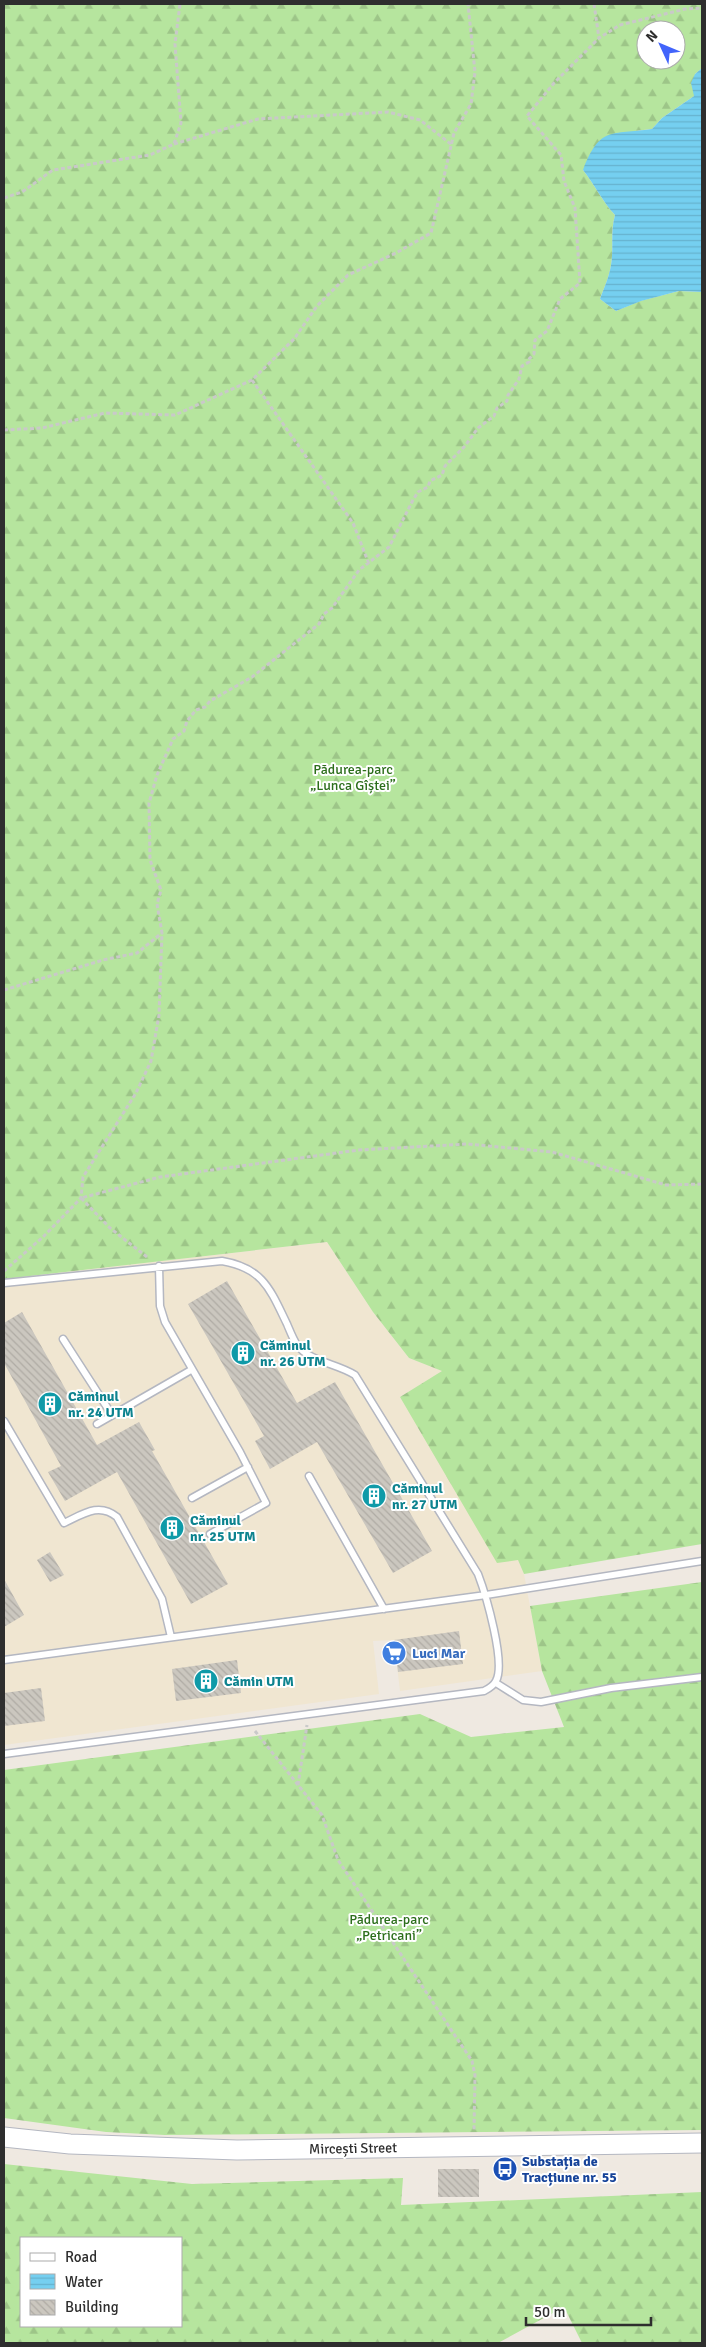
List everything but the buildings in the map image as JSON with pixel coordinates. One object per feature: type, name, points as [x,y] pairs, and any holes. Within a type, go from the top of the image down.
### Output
[{"type":"main road","name":"Mircești Street","points":[[4,2137],[70,2144],[237,2150],[702,2143]]},
{"type":"lane","points":[[4,1283],[222,1261],[238,1264],[254,1271],[272,1292],[297,1344],[308,1356],[342,1366],[355,1375],[478,1574],[486,1595],[500,1666],[496,1683],[484,1692],[247,1721],[4,1754]]},
{"type":"lane","points":[[159,1266],[161,1312],[191,1370],[248,1467],[266,1503],[210,1534]]},
{"type":"lane","points":[[63,1339],[112,1415]]},
{"type":"lane","points":[[97,1424],[191,1370]]},
{"type":"lane","points":[[4,1421],[64,1523],[90,1510],[101,1509],[110,1511],[117,1517],[162,1599],[171,1637]]},
{"type":"lane","points":[[192,1498],[248,1467]]},
{"type":"lane","points":[[309,1476],[384,1609]]},
{"type":"lane","points":[[4,1660],[486,1595],[702,1561]]},
{"type":"lane","points":[[496,1683],[523,1700],[541,1702],[612,1688],[702,1677]]},
{"type":"path","points":[[174,144],[181,123],[175,44],[180,4]]},
{"type":"path","points":[[4,430],[42,428],[106,413],[175,415],[252,380],[294,339],[317,306],[348,275],[396,253],[431,233],[454,133],[472,104],[475,72],[468,4]]},
{"type":"path","points":[[594,4],[599,38]]},
{"type":"path","points":[[159,1266],[110,1228],[81,1198],[83,1177],[136,1093],[151,1061],[159,1015],[162,932],[157,904],[160,890],[150,860],[149,803],[157,775],[173,738],[184,731],[187,721],[196,710],[206,707],[210,701],[252,677],[294,646],[301,637],[319,624],[324,614],[332,608],[359,570],[389,547],[418,492],[428,487],[430,481],[442,475],[445,466],[465,446],[478,428],[494,416],[497,408],[507,401],[508,395],[519,379],[522,366],[529,362],[528,360],[534,354],[535,340],[547,331],[560,299],[580,283],[575,208],[564,181],[562,155],[527,116],[554,83],[599,38],[620,25],[685,9],[702,8]]},
{"type":"path","points":[[4,198],[22,192],[53,170],[150,156],[174,144],[258,119],[388,112],[420,120],[452,145]]},
{"type":"path","points":[[252,380],[353,523],[369,564]]},
{"type":"path","points":[[4,990],[136,953],[162,932]]},
{"type":"path","points":[[4,1271],[43,1237],[81,1198],[169,1176],[359,1150],[468,1144],[552,1152],[666,1185],[702,1184]]},
{"type":"path","points":[[298,1786],[309,1713]]},
{"type":"path","points":[[247,1721],[322,1815],[338,1860],[472,2061],[476,2075],[474,2146]]},
{"type":"shaded area","points":[[327,1242],[373,1312],[409,1358],[443,1371],[400,1397],[518,1560],[524,1574],[542,1671],[400,1691],[394,1640],[373,1641],[379,1694],[4,1745],[4,1279]]},
{"type":"green space","name":"Pădurea-parc „Lunca Gîștei”","points":[[4,4],[702,4],[702,68],[695,74],[694,96],[662,118],[652,129],[635,131],[583,170],[615,215],[611,265],[600,299],[616,311],[640,301],[679,291],[702,292],[702,1544],[524,1574],[518,1560],[497,1563],[400,1397],[442,1371],[409,1358],[373,1312],[327,1242],[4,1279]]},
{"type":"green space","name":"Pădurea-parc „Petricani”","points":[[702,1582],[702,2130],[165,2135],[106,2132],[4,2118],[4,1770],[420,1714],[471,1737],[564,1727],[542,1671],[530,1606]]},
{"type":"green space","points":[[4,2164],[192,2184],[403,2178],[401,2205],[702,2192],[702,2343],[582,2343],[564,2307],[498,2343],[4,2343]]},
{"type":"water","points":[[702,68],[702,292],[679,291],[641,301],[616,311],[600,299],[611,265],[615,215],[583,170],[589,156],[601,139],[616,133],[652,129],[662,118],[694,96],[691,83],[695,74]]},
{"type":"place","name":"Căminul nr. 26 UTM","points":[[243,1353]]},
{"type":"place","name":"Căminul nr. 24 UTM","points":[[50,1404]]},
{"type":"place","name":"Căminul nr. 27 UTM","points":[[374,1496]]},
{"type":"place","name":"Căminul nr. 25 UTM","points":[[172,1528]]},
{"type":"place","name":"Luci Mar","points":[[394,1653]]},
{"type":"place","name":"Cămin UTM","points":[[206,1681]]},
{"type":"place","name":"Substația de Tracțiune nr. 55","points":[[505,2169]]}]
